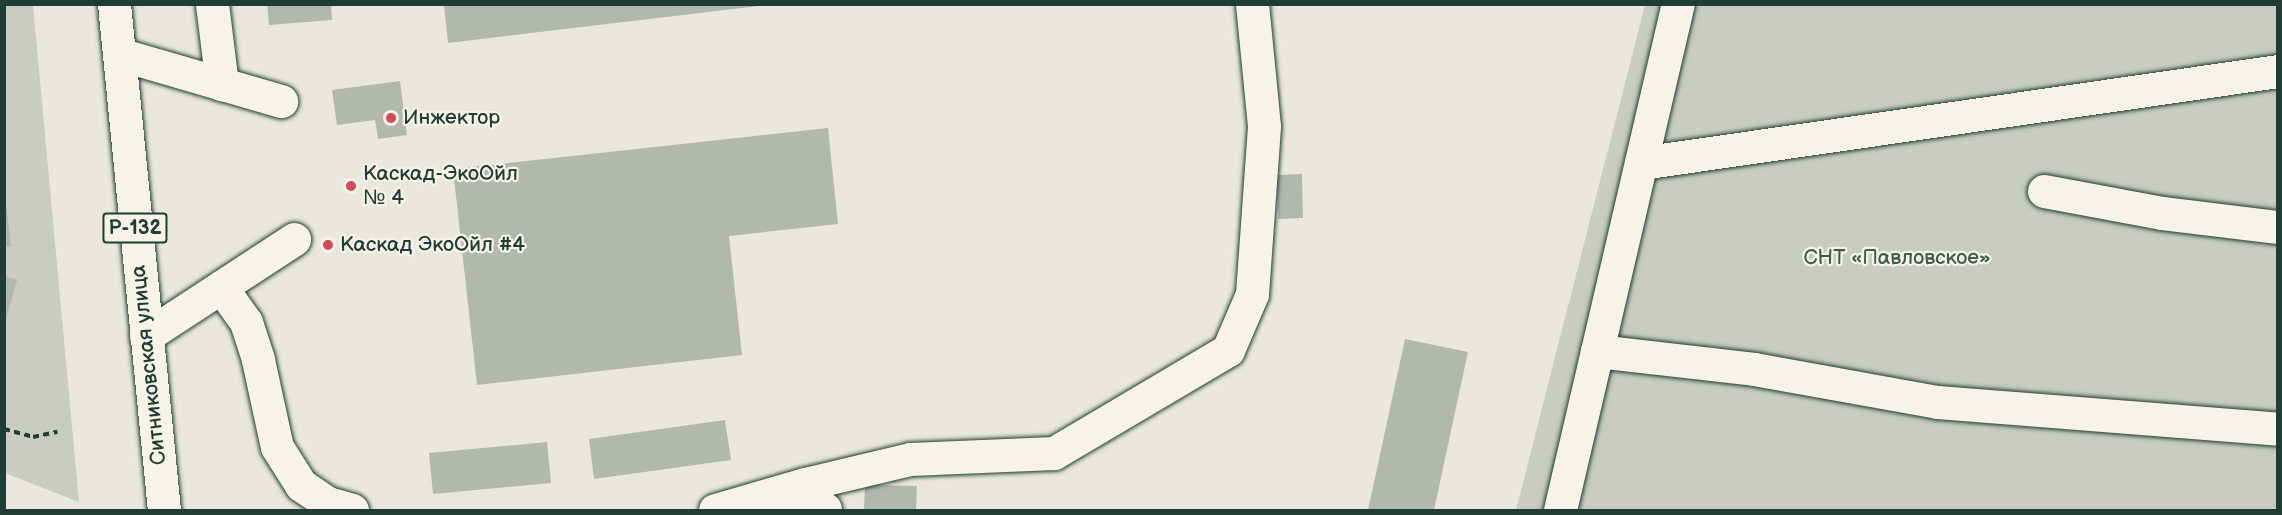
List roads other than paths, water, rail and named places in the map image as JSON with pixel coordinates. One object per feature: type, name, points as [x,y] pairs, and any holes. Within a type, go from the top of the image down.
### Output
[{"type":"main road","name":"Ситниковская улица","points":[[114,4],[164,510]]},
{"type":"main road","points":[[212,4],[222,84]]},
{"type":"main road","points":[[715,510],[805,484],[910,459],[1054,453],[1228,350],[1252,294],[1264,126],[1252,4]]},
{"type":"main road","points":[[1560,510],[1678,4]]},
{"type":"main road","points":[[118,54],[281,101]]},
{"type":"main road","points":[[1641,164],[2277,71]]},
{"type":"main road","points":[[2044,191],[2162,213],[2277,227]]},
{"type":"main road","points":[[146,336],[294,239]]},
{"type":"main road","points":[[221,287],[246,322],[258,360],[277,447],[301,485],[328,503],[352,510]]},
{"type":"main road","points":[[1597,351],[1754,369],[1938,402],[2277,429]]},
{"type":"main road","points":[[742,510],[825,509]]},
{"type":"place","name":"Инжектор","points":[[391,118]]},
{"type":"place","name":"Каскад-ЭкоОйл № 4","points":[[351,186]]},
{"type":"place","name":"Каскад ЭкоОйл #4","points":[[328,245]]},
{"type":"park label","name":"СНТ «Павловское»","points":[[1897,258]]}]
